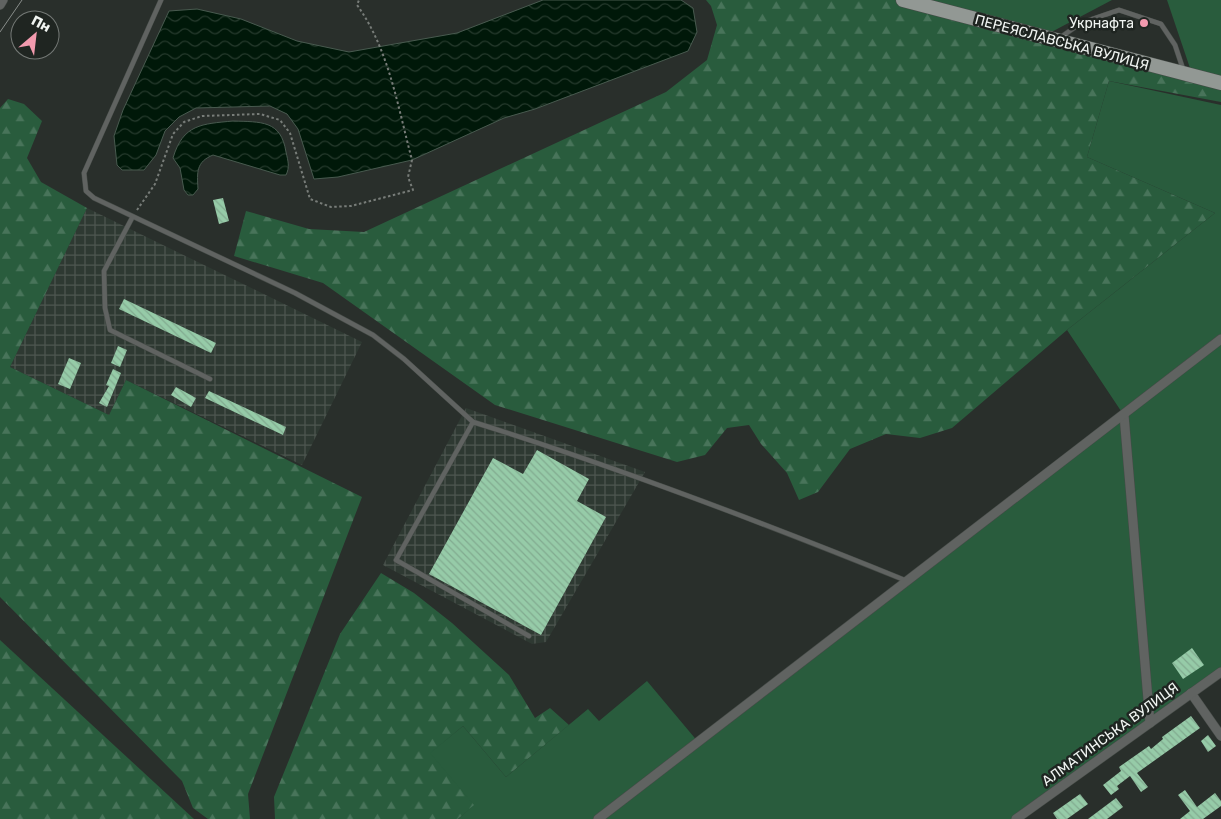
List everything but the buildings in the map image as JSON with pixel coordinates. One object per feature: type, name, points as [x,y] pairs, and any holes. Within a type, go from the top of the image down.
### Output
[{"type":"main road","name":"ПЕРЕЯСЛАВСЬКА ВУЛИЦЯ","points":[[903,0],[1221,83]]},
{"type":"street","points":[[0,5],[3,0]]},
{"type":"street","points":[[598,819],[1221,340]]},
{"type":"street","points":[[1124,414],[1150,723]]},
{"type":"street","name":"АЛМАТИНСЬКА ВУЛИЦЯ","points":[[1016,819],[1221,672]]},
{"type":"street","points":[[1192,693],[1221,736]]},
{"type":"lane","points":[[161,0],[84,174],[86,191],[94,198],[132,218],[295,293],[373,335],[404,359],[473,422],[715,504],[908,581]]},
{"type":"lane","points":[[1056,41],[1082,23],[1119,10],[1161,24],[1175,45],[1185,75]]},
{"type":"lane","points":[[132,218],[104,271],[105,308],[110,330],[210,379]]},
{"type":"lane","points":[[473,422],[396,560],[529,636]]},
{"type":"path","points":[[132,218],[156,184],[173,134],[184,122],[202,116],[260,114],[280,120],[290,133],[310,199],[331,207],[351,206],[413,190],[408,176],[412,160],[381,48],[367,18],[357,5],[359,0]]},
{"type":"shaded area","points":[[87,208],[362,342],[302,465],[126,380],[109,415],[10,367]]},
{"type":"shaded area","points":[[466,408],[645,472],[546,642],[532,644],[383,565]]},
{"type":"green space","points":[[706,0],[903,0],[1221,83],[1221,102],[1109,81],[1087,157],[1215,213],[1067,330],[952,428],[920,438],[886,434],[850,449],[818,492],[799,500],[787,473],[761,444],[749,425],[727,428],[705,455],[677,462],[495,405],[323,283],[234,256],[246,211],[309,229],[364,232],[666,92],[707,60],[717,25],[711,6]]},
{"type":"green space","points":[[903,0],[1112,0],[1042,37]]},
{"type":"green space","points":[[1167,0],[1221,0],[1221,83],[1193,77]]},
{"type":"green space","points":[[1109,81],[1221,105],[1221,672],[1016,819],[458,819],[474,805],[430,753],[463,726],[506,777],[588,709],[599,721],[647,681],[699,743],[1123,414],[1067,330],[1215,213],[1087,157]]},
{"type":"green space","points":[[8,99],[24,104],[42,121],[27,158],[41,182],[87,208],[10,367],[109,415],[126,380],[362,497],[248,794],[250,819],[208,819],[193,808],[182,781],[0,597],[0,108]]},
{"type":"green space","points":[[381,573],[414,593],[452,623],[509,675],[535,718],[550,708],[569,725],[506,777],[463,726],[431,753],[475,805],[458,819],[275,819],[274,797],[340,634]]},
{"type":"green space","points":[[0,640],[194,819],[0,819]]},
{"type":"water","points":[[543,0],[681,0],[693,8],[697,32],[688,51],[535,109],[504,118],[412,160],[338,177],[314,179],[298,129],[287,114],[270,106],[196,108],[179,117],[165,131],[156,155],[144,170],[122,170],[117,165],[114,136],[123,110],[169,11],[197,9],[241,19],[297,41],[349,52],[457,33]]},
{"type":"water","points":[[233,121],[261,123],[274,128],[280,134],[288,164],[286,175],[280,175],[213,155],[201,164],[198,173],[198,189],[193,195],[188,195],[184,190],[180,168],[173,158],[182,138],[188,132],[203,125]]},
{"type":"tram line","points":[[0,32],[22,0]]},
{"type":"place","name":"Укрнафта","points":[[1144,23]]}]
